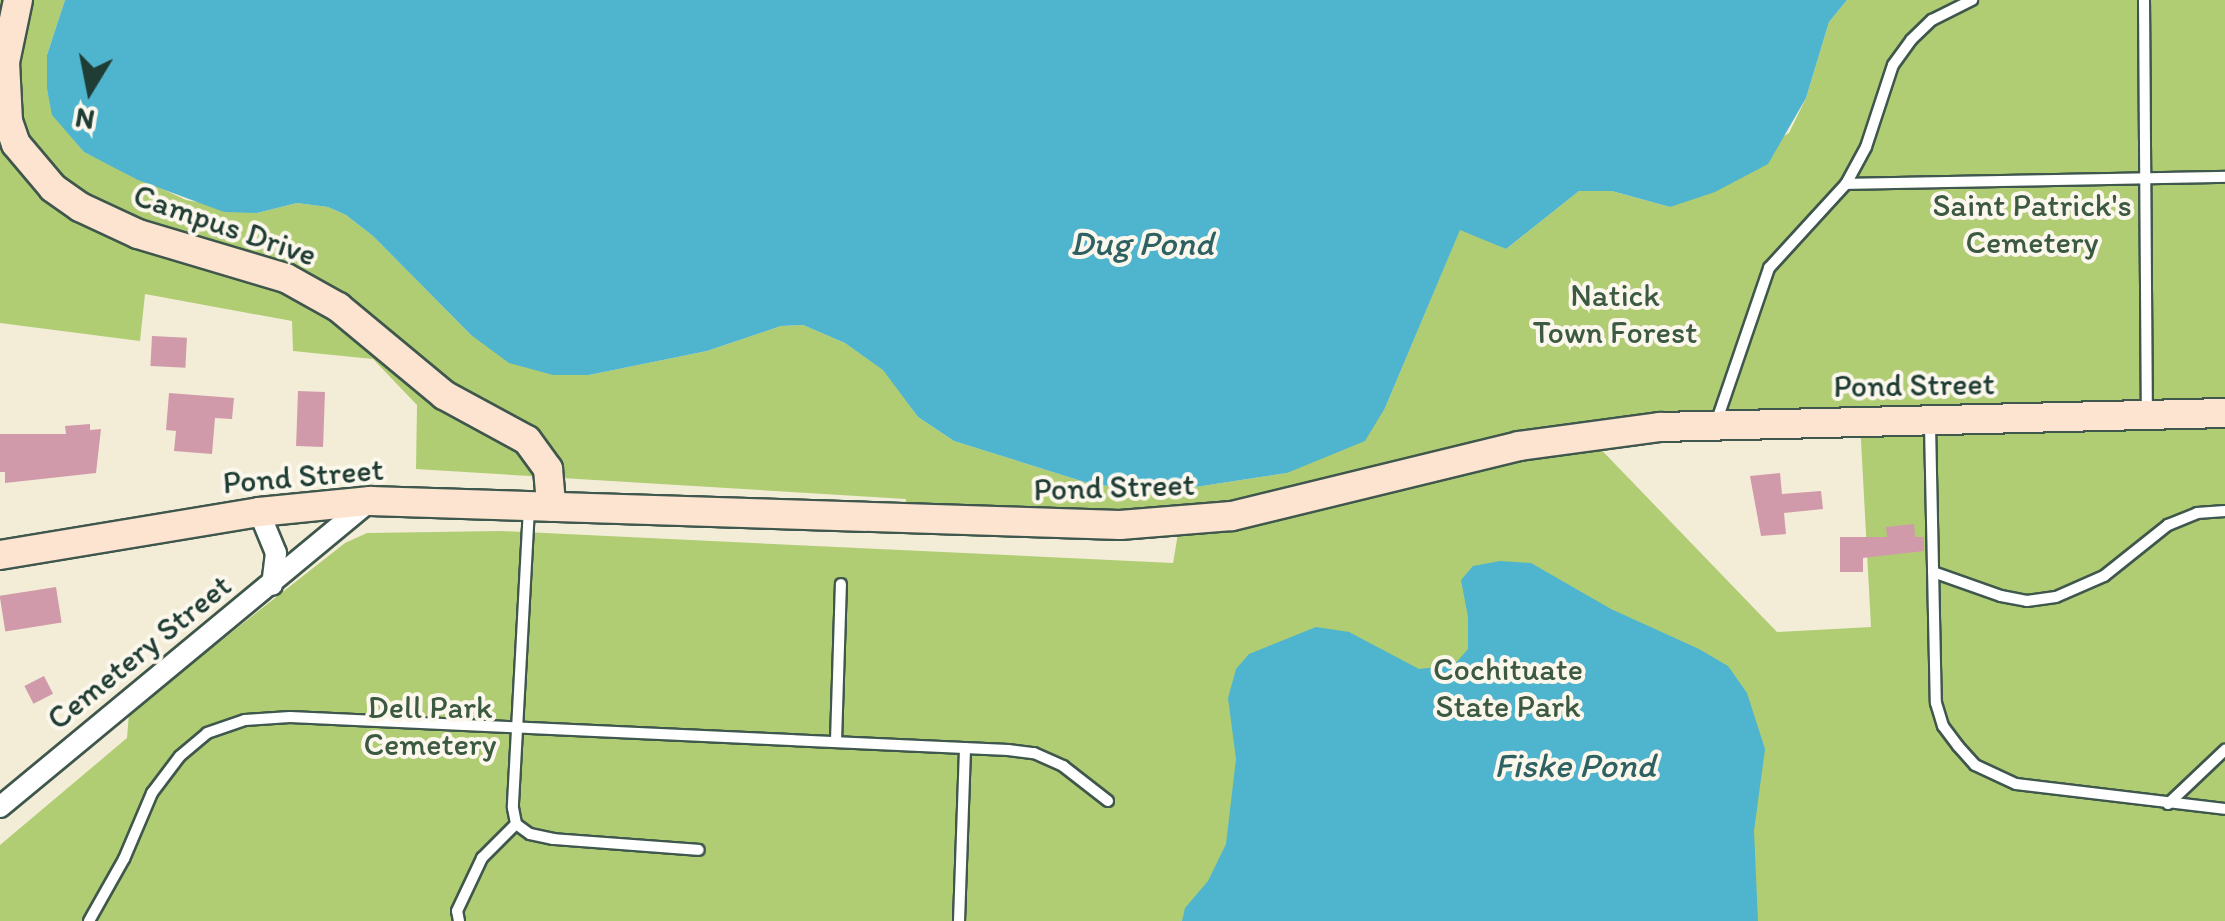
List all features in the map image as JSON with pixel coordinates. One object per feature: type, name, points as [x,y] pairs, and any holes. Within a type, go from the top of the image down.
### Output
[{"type":"street","name":"Campus Drive","points":[[18,0],[5,62],[8,121],[16,144],[53,188],[124,229],[286,278],[338,306],[444,394],[527,440],[548,469],[540,507]]},
{"type":"street","name":"Pond Street","points":[[0,555],[259,512],[370,501],[1120,526],[1232,516],[1519,446],[1716,424],[2225,413]]},
{"type":"street","name":"Cemetery Street","points":[[0,807],[53,759],[272,585],[370,501]]},
{"type":"street","name":"Cemetery Street","points":[[259,512],[276,553],[272,585]]},
{"type":"lane","points":[[1716,424],[1769,268],[1846,184],[1866,146],[1893,65],[1932,20],[1972,0]]},
{"type":"lane","points":[[2144,0],[2147,414]]},
{"type":"lane","points":[[1846,184],[2225,177]]},
{"type":"lane","points":[[1930,420],[1936,703],[1943,726],[1975,764],[2016,784],[2225,808]]},
{"type":"lane","points":[[540,507],[517,728],[513,808],[516,824],[530,834],[553,840],[699,850]]},
{"type":"lane","points":[[1933,572],[2001,596],[2027,600],[2056,598],[2104,576],[2168,525],[2197,513],[2225,511]]},
{"type":"lane","points":[[836,742],[841,584]]},
{"type":"lane","points":[[89,921],[124,859],[152,793],[180,756],[207,733],[245,720],[290,717],[1034,753],[1062,766],[1108,801]]},
{"type":"lane","points":[[959,921],[965,748]]},
{"type":"lane","points":[[2168,804],[2225,750]]},
{"type":"lane","points":[[459,921],[457,911],[482,858],[516,824]]},
{"type":"green space","points":[[0,0],[65,0],[47,55],[47,89],[53,115],[84,152],[186,200],[257,213],[297,203],[328,207],[346,215],[373,236],[471,335],[589,375],[707,351],[781,326],[803,325],[845,343],[884,370],[918,417],[954,441],[1094,485],[1176,490],[1287,473],[1385,408],[1460,229],[1506,249],[1579,191],[1612,191],[1670,207],[1789,133],[1806,98],[1829,22],[1847,0],[2225,0],[2225,921],[0,921],[0,845],[127,738],[129,713],[345,543],[367,533],[501,531],[1173,563],[1180,522],[903,521],[906,499],[416,469],[417,405],[373,359],[293,351],[292,321],[145,294],[140,341],[0,323]],"holes":[[[1860,422],[1871,627],[1777,632],[1588,436]]]},
{"type":"water","name":"Dug Pond","points":[[65,0],[1847,0],[1829,22],[1806,98],[1768,164],[1715,192],[1670,207],[1612,191],[1579,191],[1506,249],[1460,230],[1385,408],[1365,441],[1287,473],[1176,490],[1094,485],[954,441],[918,417],[883,370],[845,343],[803,325],[781,326],[707,351],[589,375],[553,375],[509,363],[471,335],[373,236],[346,215],[328,207],[297,203],[257,213],[224,212],[138,180],[84,152],[52,115],[47,89],[47,55]]},
{"type":"water","name":"Fiske Pond","points":[[1500,561],[1531,563],[1611,609],[1728,666],[1747,693],[1765,749],[1754,831],[1758,921],[1182,921],[1185,908],[1208,881],[1226,844],[1236,759],[1228,698],[1236,669],[1249,654],[1316,627],[1349,632],[1419,669],[1454,665],[1468,649],[1468,617],[1461,580],[1473,566]]},
{"type":"building","points":[[152,336],[187,338],[185,368],[150,366]]},
{"type":"building","points":[[298,391],[325,392],[323,447],[296,446]]},
{"type":"building","points":[[169,393],[234,398],[232,419],[215,418],[212,454],[174,451],[176,431],[166,430]]},
{"type":"building","points":[[90,424],[90,430],[101,429],[96,473],[5,483],[5,472],[0,472],[0,434],[66,434],[65,426]]},
{"type":"building","points":[[1780,473],[1782,494],[1821,491],[1823,509],[1784,513],[1786,534],[1761,536],[1750,476]]},
{"type":"building","points":[[1914,524],[1915,537],[1924,537],[1924,551],[1863,558],[1863,572],[1840,572],[1840,537],[1887,537],[1886,527]]},
{"type":"building","points":[[56,587],[62,623],[5,631],[0,596]]},
{"type":"building","points":[[44,676],[53,694],[33,704],[24,686]]},
{"type":"park label","name":"Saint Patrick's Cemetery","points":[[2032,224]]},
{"type":"park label","name":"Natick Town Forest","points":[[1615,314]]},
{"type":"park label","name":"Cochituate State Park","points":[[1508,688]]},
{"type":"park label","name":"Dell Park Cemetery","points":[[430,726]]}]
